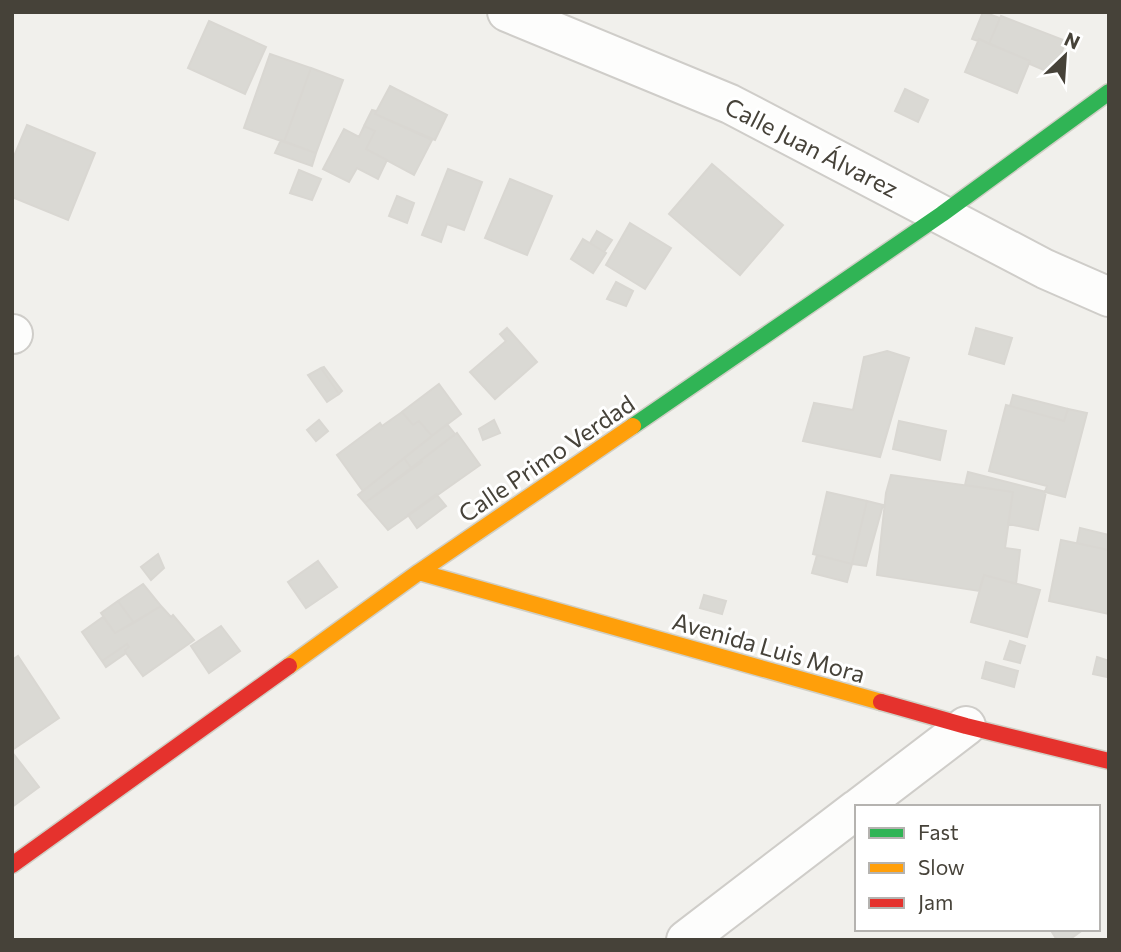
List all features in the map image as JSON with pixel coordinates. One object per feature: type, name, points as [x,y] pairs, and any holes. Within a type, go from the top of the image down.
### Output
[{"type":"street","name":"Calle Juan Álvarez","points":[[507,12],[730,104],[1045,269],[1109,297]]},
{"type":"street","name":"Calle Primo Verdad","points":[[12,865],[419,572],[943,215],[1109,92]]},
{"type":"street","name":"Avenida Luis Mora","points":[[419,572],[966,726],[1109,761]]},
{"type":"street","points":[[862,805],[966,726]]},
{"type":"street","points":[[686,940],[855,810]]},
{"type":"building","points":[[983,12],[1000,18],[989,44],[972,39]]},
{"type":"building","points":[[1001,16],[1066,41],[1053,74],[989,44]]},
{"type":"building","points":[[209,21],[266,47],[245,94],[188,68]]},
{"type":"building","points":[[979,39],[1030,61],[1017,93],[965,72]]},
{"type":"building","points":[[270,54],[311,68],[284,142],[244,128]]},
{"type":"building","points":[[311,68],[343,80],[316,153],[284,142]]},
{"type":"building","points":[[390,86],[447,115],[435,140],[375,114]]},
{"type":"building","points":[[905,89],[928,100],[918,122],[895,111]]},
{"type":"building","points":[[372,110],[376,111],[375,114],[432,140],[414,175],[366,149],[375,131],[364,126]]},
{"type":"building","points":[[27,125],[95,153],[68,220],[12,197],[12,161]]},
{"type":"building","points":[[364,126],[375,131],[366,149],[387,160],[378,179],[357,168],[349,182],[323,169],[344,129],[359,137]]},
{"type":"building","points":[[281,140],[316,153],[312,166],[275,153]]},
{"type":"building","points":[[712,164],[783,225],[740,275],[669,214]]},
{"type":"building","points":[[448,169],[482,182],[464,230],[447,224],[441,242],[422,235]]},
{"type":"building","points":[[299,170],[321,179],[312,200],[290,193]]},
{"type":"building","points":[[510,179],[552,196],[527,255],[485,238]]},
{"type":"building","points":[[397,196],[414,203],[407,223],[389,216]]},
{"type":"building","points":[[630,223],[671,248],[645,289],[606,265]]},
{"type":"building","points":[[597,231],[612,240],[604,252],[590,243]]},
{"type":"building","points":[[583,239],[606,253],[593,273],[571,259]]},
{"type":"building","points":[[616,282],[633,291],[626,306],[607,299]]},
{"type":"building","points":[[507,328],[537,362],[495,399],[470,372],[506,341],[500,334]]},
{"type":"building","points":[[976,328],[1012,338],[1004,364],[969,354]]},
{"type":"building","points":[[887,351],[909,358],[880,457],[803,441],[814,403],[853,410],[864,357]]},
{"type":"building","points":[[324,367],[342,391],[339,394],[321,368]]},
{"type":"building","points":[[321,368],[339,394],[327,402],[308,375]]},
{"type":"building","points":[[439,384],[461,414],[432,436],[419,421],[413,425],[402,412]]},
{"type":"building","points":[[1013,395],[1068,409],[1064,421],[1010,406]]},
{"type":"building","points":[[1006,405],[1064,421],[1068,409],[1087,413],[1065,497],[1045,492],[1047,486],[989,471]]},
{"type":"building","points":[[402,412],[413,425],[419,421],[432,436],[363,491],[337,455],[380,423],[382,426]]},
{"type":"building","points":[[319,420],[328,431],[316,441],[307,430]]},
{"type":"building","points":[[494,420],[500,433],[483,440],[479,429]]},
{"type":"building","points":[[899,421],[946,431],[940,460],[893,449]]},
{"type":"building","points":[[447,424],[455,434],[412,469],[404,458]]},
{"type":"building","points":[[457,433],[480,465],[388,530],[365,503]]},
{"type":"building","points":[[404,458],[412,469],[365,503],[358,495]]},
{"type":"building","points":[[968,472],[1046,492],[1038,530],[1008,524],[1013,492],[965,485]]},
{"type":"building","points":[[891,475],[1013,492],[1005,548],[1020,550],[1016,584],[984,575],[979,591],[877,575],[886,493]]},
{"type":"building","points":[[827,492],[867,501],[852,564],[813,554]]},
{"type":"building","points":[[436,494],[446,506],[417,528],[408,515]]},
{"type":"building","points":[[867,501],[883,505],[866,566],[852,564]]},
{"type":"building","points":[[1080,528],[1109,535],[1108,550],[1077,543]]},
{"type":"building","points":[[1061,540],[1109,550],[1109,614],[1049,601]]},
{"type":"building","points":[[158,554],[164,568],[151,580],[141,567]]},
{"type":"building","points":[[817,555],[852,564],[847,582],[812,573]]},
{"type":"building","points":[[318,561],[337,587],[306,608],[288,582]]},
{"type":"building","points":[[984,575],[1040,590],[1027,637],[971,622]]},
{"type":"building","points":[[143,584],[161,606],[134,623],[118,601]]},
{"type":"building","points":[[704,595],[726,601],[722,614],[700,608]]},
{"type":"building","points":[[118,601],[134,623],[115,633],[101,613]]},
{"type":"building","points":[[161,606],[171,617],[173,615],[194,640],[143,676],[126,653],[125,650],[129,647],[127,644],[102,661],[82,632],[103,617],[115,633]]},
{"type":"building","points":[[221,626],[240,651],[209,673],[191,646]]},
{"type":"building","points":[[1010,641],[1025,646],[1020,663],[1004,659]]},
{"type":"building","points":[[127,644],[129,647],[125,650],[126,653],[106,667],[102,661]]},
{"type":"building","points":[[18,656],[59,718],[12,750],[12,660]]},
{"type":"building","points":[[1097,657],[1109,661],[1107,677],[1093,674]]},
{"type":"building","points":[[986,662],[1018,671],[1014,687],[982,678]]},
{"type":"building","points":[[12,752],[39,787],[12,807]]},
{"type":"building","points":[[1051,931],[1081,931],[1069,940],[1057,940]]},
{"type":"traffic: fast","points":[[633,426],[942,214],[1109,92]]},
{"type":"traffic: slow","points":[[289,666],[419,572],[633,426]]},
{"type":"traffic: slow","points":[[419,572],[881,702]]},
{"type":"traffic: jam","points":[[12,865],[289,666]]},
{"type":"traffic: jam","points":[[881,702],[1109,761]]}]
